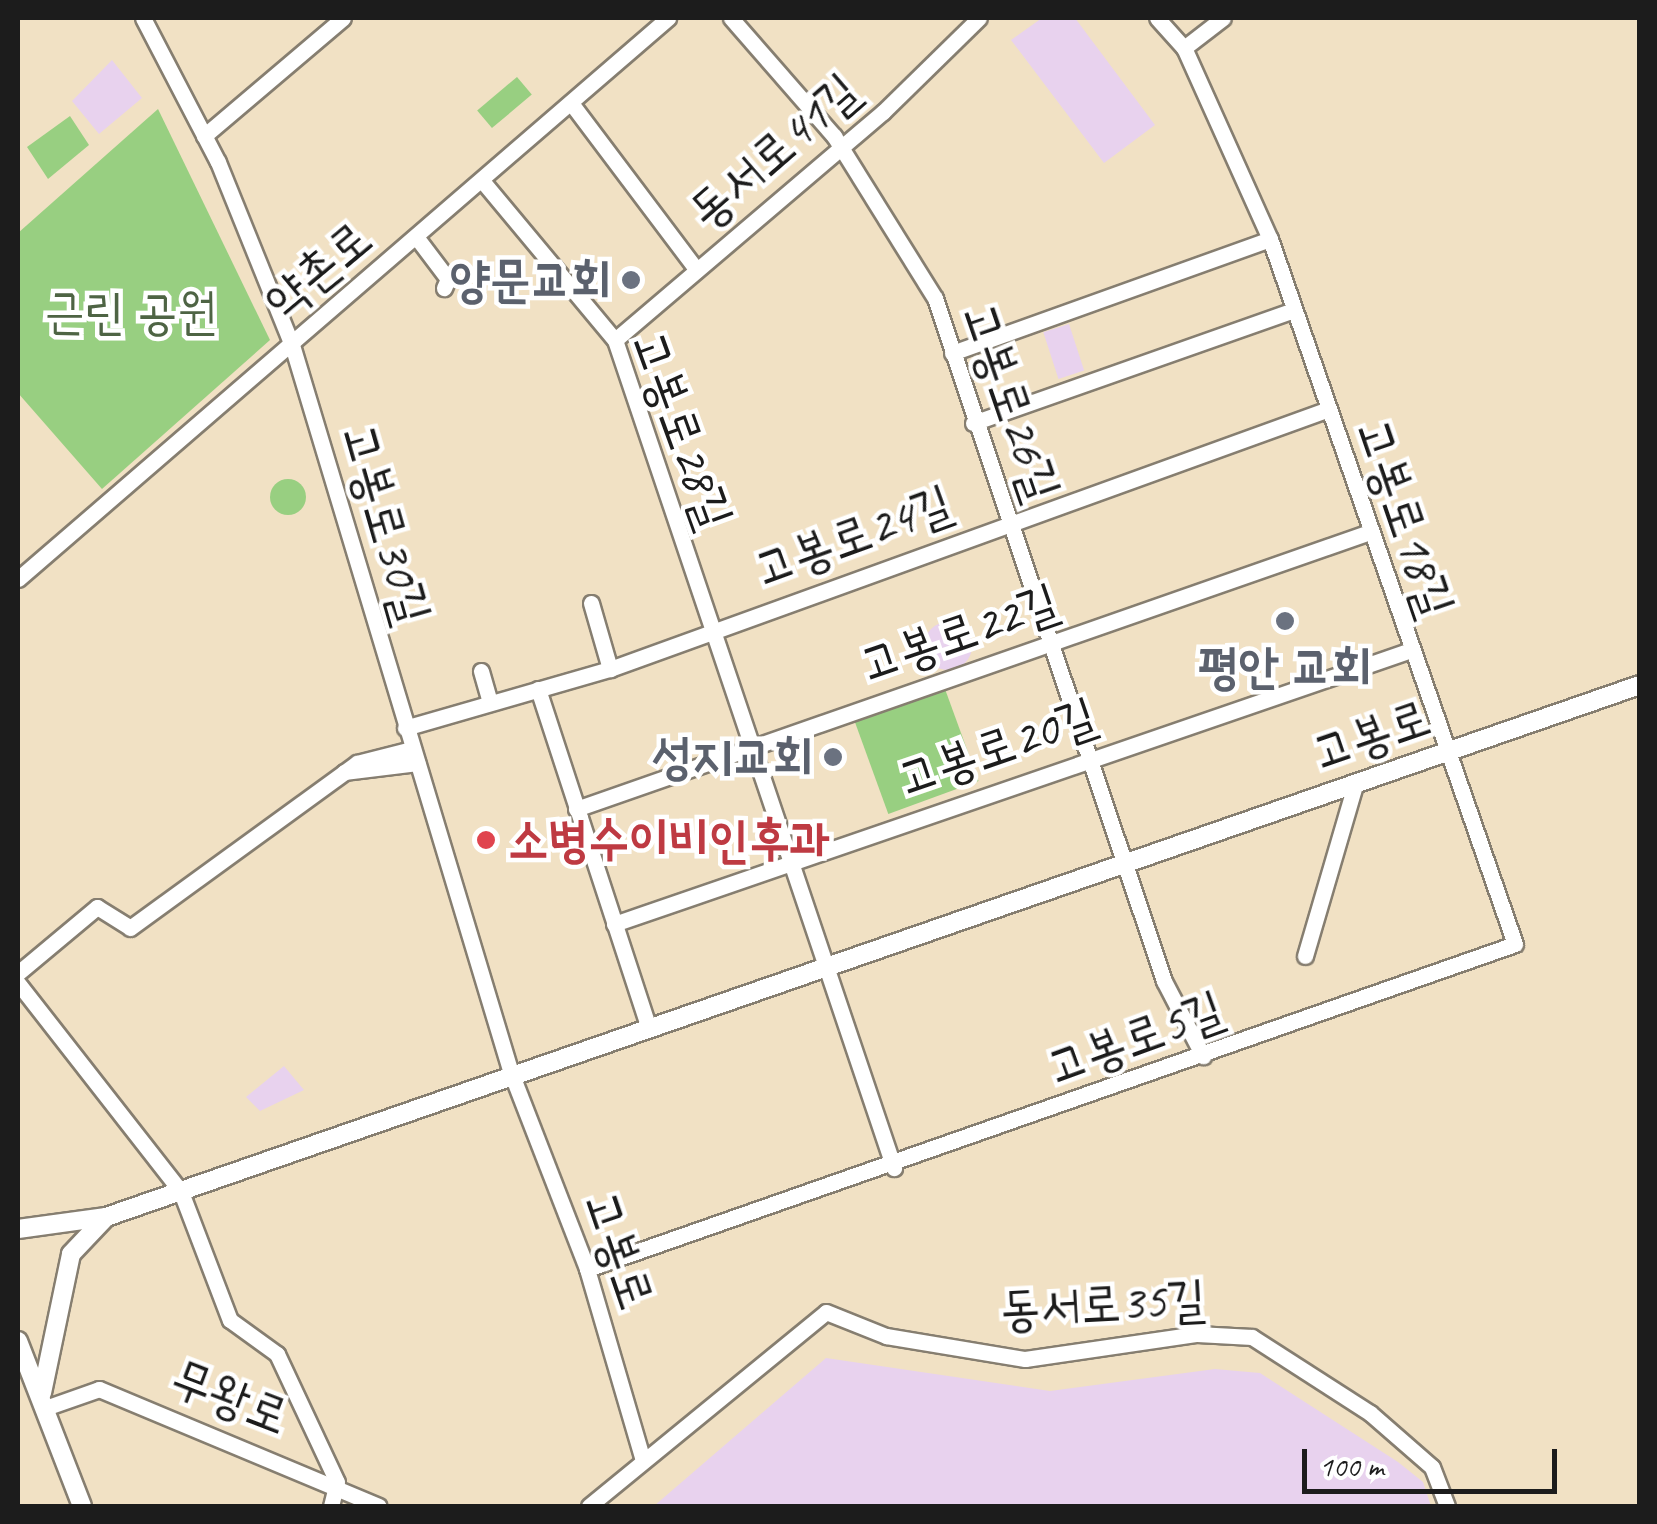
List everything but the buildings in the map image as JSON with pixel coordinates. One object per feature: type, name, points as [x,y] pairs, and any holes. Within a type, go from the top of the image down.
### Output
[{"type":"street","name":"고봉로30길","points":[[143,18],[204,136],[292,345],[510,1070]]},
{"type":"street","points":[[204,136],[343,18]]},
{"type":"street","name":"약촌로","points":[[18,579],[484,183],[668,18]]},
{"type":"street","name":"고봉로26길","points":[[730,18],[808,102],[935,298],[973,424],[1129,860]]},
{"type":"street","name":"동서로41길","points":[[615,340],[836,150],[979,18]]},
{"type":"street","name":"고봉로18길","points":[[1157,18],[1184,48],[1270,239],[1442,752]]},
{"type":"street","points":[[1184,48],[1223,18]]},
{"type":"street","points":[[571,103],[696,270]]},
{"type":"street","name":"고봉로28길","points":[[484,183],[615,340],[708,632],[827,962]]},
{"type":"street","points":[[417,238],[448,279],[444,288]]},
{"type":"street","points":[[952,353],[1270,239]]},
{"type":"street","points":[[973,424],[1293,310]]},
{"type":"street","name":"고봉로24길","points":[[405,728],[610,669],[1326,410]]},
{"type":"street","name":"고봉로22길","points":[[576,809],[1367,533]]},
{"type":"street","points":[[591,603],[610,669]]},
{"type":"street","name":"고봉로20길","points":[[614,924],[1094,754],[1408,651]]},
{"type":"street","points":[[481,671],[490,702]]},
{"type":"street","name":"고봉로","points":[[18,1229],[106,1217],[181,1192],[647,1022],[1640,685]]},
{"type":"street","points":[[538,689],[647,1022]]},
{"type":"street","name":"고봉로5길","points":[[587,1269],[894,1168],[1515,944],[1442,752]]},
{"type":"street","points":[[18,973],[97,907],[130,928],[344,772],[414,756]]},
{"type":"street","points":[[1305,956],[1356,782]]},
{"type":"street","points":[[1129,860],[1164,981],[1203,1056]]},
{"type":"street","points":[[827,962],[894,1168]]},
{"type":"street","points":[[18,983],[181,1192],[230,1320],[278,1354],[337,1482],[331,1506]]},
{"type":"street","name":"고봉로","points":[[510,1070],[587,1269],[643,1460]]},
{"type":"street","points":[[45,1400],[71,1254],[106,1217]]},
{"type":"street","name":"동서로35길","points":[[590,1506],[826,1312],[886,1336],[1025,1359],[1198,1334],[1252,1337],[1370,1413],[1432,1468],[1447,1506]]},
{"type":"street","points":[[18,1340],[45,1400],[82,1506]]},
{"type":"street","name":"무왕로","points":[[45,1400],[98,1389],[337,1482],[379,1506]]},
{"type":"shaded area","points":[[1042,18],[1075,18],[1155,125],[1104,163],[1011,40]]},
{"type":"shaded area","points":[[112,60],[142,98],[99,134],[72,101]]},
{"type":"shaded area","points":[[1069,324],[1084,371],[1058,379],[1043,332]]},
{"type":"shaded area","points":[[948,622],[965,629],[972,646],[965,663],[948,670],[931,663],[924,646],[931,629]]},
{"type":"shaded area","points":[[284,1066],[304,1090],[260,1111],[246,1097]]},
{"type":"shaded area","points":[[826,1358],[1050,1391],[1215,1369],[1260,1373],[1398,1462],[1423,1482],[1431,1506],[654,1506]]},
{"type":"green space","points":[[517,77],[532,95],[492,128],[477,110]]},
{"type":"green space","name":"근린 공원","points":[[158,109],[270,340],[102,489],[18,393],[18,233]]},
{"type":"green space","points":[[70,116],[89,145],[48,179],[27,147]]},
{"type":"green space","points":[[288,479],[301,484],[306,497],[301,510],[288,515],[275,510],[270,497],[275,484]]},
{"type":"green space","points":[[945,689],[979,781],[888,814],[855,722]]},
{"type":"place","name":"양문교회","points":[[631,280]]},
{"type":"place","name":"평안 교회","points":[[1285,621]]},
{"type":"place","name":"성지교회","points":[[833,757]]},
{"type":"place","name":"소병수이비인후과","points":[[486,840]]}]
